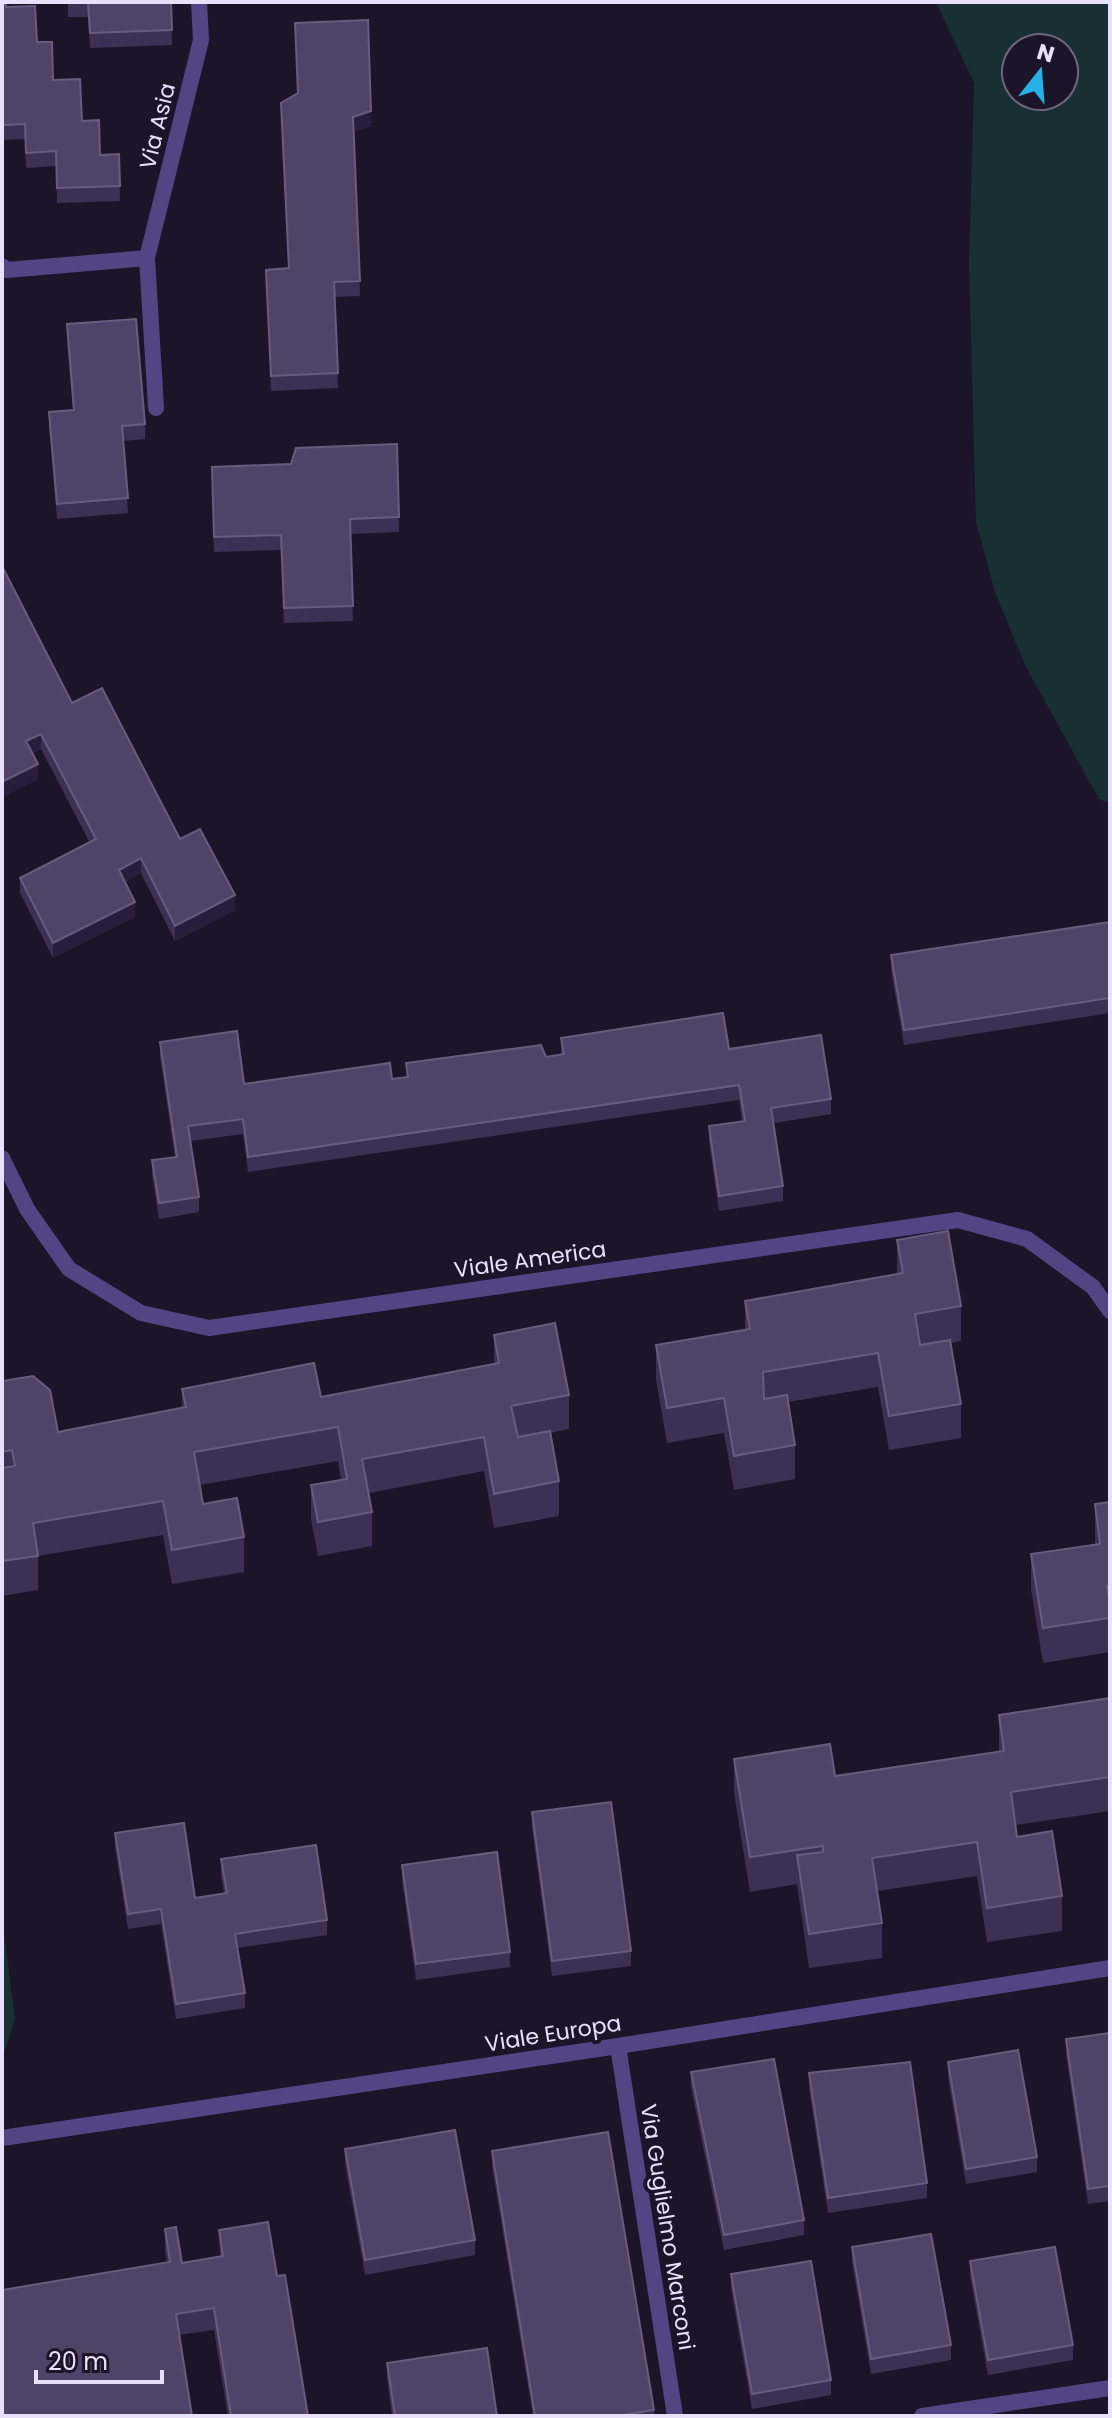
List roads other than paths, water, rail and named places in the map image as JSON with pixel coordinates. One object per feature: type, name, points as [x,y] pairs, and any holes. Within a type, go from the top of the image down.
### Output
[{"type":"street","name":"Via Asia","points":[[156,408],[147,258],[201,40],[199,2]]},
{"type":"street","points":[[2,266],[7,270],[147,258]]},
{"type":"street","name":"Viale America","points":[[2,1158],[27,1209],[69,1269],[141,1313],[209,1328],[958,1220],[1027,1239],[1093,1287],[1110,1311]]},
{"type":"street","name":"Viale Europa","points":[[2,2138],[618,2046],[1110,1968]]},
{"type":"street","name":"Via Guglielmo Marconi","points":[[618,2046],[675,2416]]},
{"type":"street","points":[[922,2416],[1110,2388]]}]
